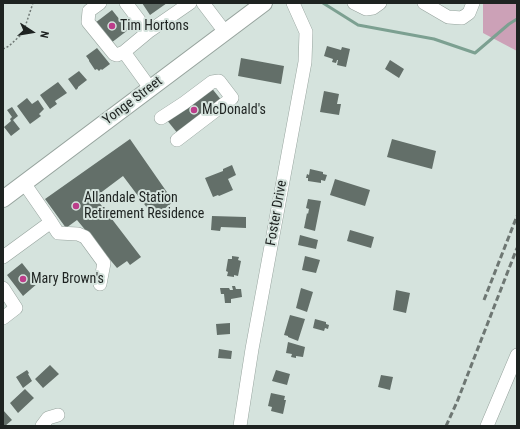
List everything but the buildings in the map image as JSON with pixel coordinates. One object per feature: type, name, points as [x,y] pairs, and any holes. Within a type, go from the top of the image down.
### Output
[{"type":"main road","name":"Yonge Street","points":[[3,200],[264,3]]},
{"type":"street","points":[[100,3],[89,11],[88,22],[114,54],[117,55],[124,52],[148,32],[190,3]]},
{"type":"street","points":[[126,3],[148,32]]},
{"type":"street","points":[[203,3],[225,32]]},
{"type":"street","name":"Foster Drive","points":[[240,426],[252,349],[305,62],[306,32],[293,3]]},
{"type":"street","points":[[354,3],[366,9],[373,8],[380,3]]},
{"type":"street","points":[[424,3],[448,17],[462,18],[469,13],[473,3]]},
{"type":"street","points":[[124,52],[150,88]]},
{"type":"street","points":[[161,118],[212,82],[219,81],[232,98],[177,140]]},
{"type":"street","points":[[24,183],[58,233],[78,234],[85,237],[104,264],[100,284]]},
{"type":"street","points":[[3,257],[51,222]]},
{"type":"street","points":[[3,288],[16,308],[3,318]]},
{"type":"street","points":[[487,426],[517,355]]},
{"type":"street","points":[[42,426],[48,418],[58,414]]},
{"type":"path","points":[[3,49],[9,46],[23,33],[33,3]]},
{"type":"shaded area","points":[[483,3],[517,3],[517,51],[483,33]]},
{"type":"waterway","points":[[323,3],[358,25],[434,39],[475,53],[517,19]]},
{"type":"railway","points":[[484,300],[517,216]]},
{"type":"railway","points":[[446,426],[457,402],[517,248]]},
{"type":"place","name":"Tim Hortons","points":[[112,26]]},
{"type":"place","name":"McDonald's","points":[[194,110]]},
{"type":"place","name":"Allandale Station Retirement Residence","points":[[76,206]]},
{"type":"place","name":"Mary Brown's","points":[[23,279]]}]
